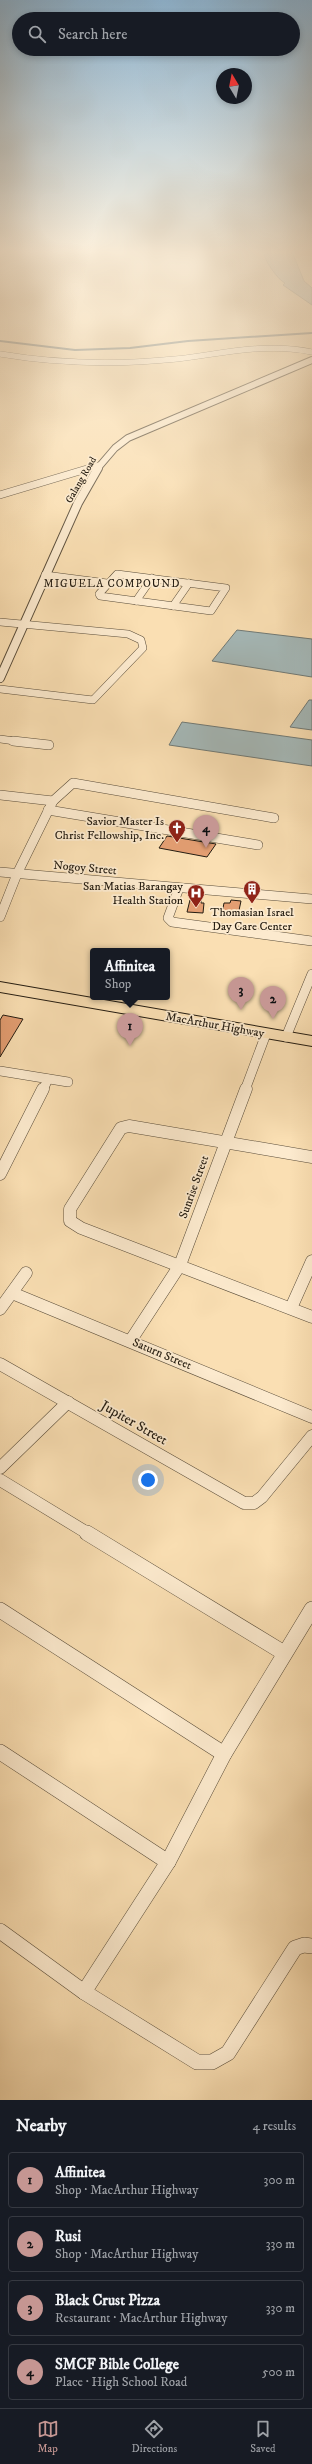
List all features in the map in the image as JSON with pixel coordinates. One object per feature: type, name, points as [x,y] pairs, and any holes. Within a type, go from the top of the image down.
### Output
[{"type":"highway","name":"MacArthur Highway","points":[[0,987],[312,1041]]},
{"type":"street","points":[[0,354],[47,362],[123,364],[241,352]]},
{"type":"street","name":"Galang Road","points":[[0,678],[58,551],[76,506],[99,465],[116,446],[128,438],[312,360]]},
{"type":"street","points":[[0,495],[99,465]]},
{"type":"street","points":[[117,574],[226,588],[211,611],[100,596],[99,594],[107,583],[117,574]]},
{"type":"street","points":[[46,576],[107,583]]},
{"type":"street","points":[[136,601],[152,578]]},
{"type":"street","points":[[173,606],[189,583]]},
{"type":"street","points":[[0,622],[26,623],[128,634],[141,640],[143,648],[93,700],[0,689]]},
{"type":"street","points":[[0,739],[49,745]]},
{"type":"street","points":[[0,917],[17,874],[52,801],[68,786],[78,783],[274,818]]},
{"type":"street","points":[[0,795],[52,801]]},
{"type":"street","points":[[48,810],[258,845]]},
{"type":"street","name":"Nogoy Street","points":[[0,872],[312,899]]},
{"type":"street","points":[[179,888],[168,918],[172,922],[312,941]]},
{"type":"street","points":[[286,1037],[312,974]]},
{"type":"street","name":"Sunrise Street","points":[[131,1340],[180,1265],[266,1034]]},
{"type":"street","points":[[0,1071],[68,1082]]},
{"type":"street","points":[[0,1174],[48,1079]]},
{"type":"street","points":[[312,1157],[139,1126],[129,1126],[121,1128],[70,1209],[70,1221],[81,1228],[312,1317]]},
{"type":"street","points":[[291,1308],[312,1261]]},
{"type":"street","points":[[0,1308],[26,1272]]},
{"type":"street","name":"Saturn Street","points":[[12,1293],[131,1340],[312,1416]]},
{"type":"street","name":"Jupiter Street","points":[[0,1364],[244,1503],[254,1503],[262,1497],[312,1436]]},
{"type":"street","points":[[0,1468],[68,1402]]},
{"type":"street","points":[[0,1480],[284,1653]]},
{"type":"street","points":[[84,1992],[168,1862],[224,1754],[312,1609]]},
{"type":"street","points":[[0,1610],[224,1754]]},
{"type":"street","points":[[0,1752],[168,1862]]},
{"type":"street","points":[[0,1931],[84,1992],[197,2062],[212,2062],[228,2053],[295,1948],[304,1945],[312,1946]]},
{"type":"shaded area","points":[[237,630],[312,639],[312,677],[212,661]]},
{"type":"shaded area","points":[[309,700],[312,700],[312,730],[290,727]]},
{"type":"shaded area","points":[[182,722],[312,740],[312,766],[169,745]]},
{"type":"building","points":[[167,836],[216,844],[207,857],[159,848]]},
{"type":"building","name":"San Matias Barangay Health Station","points":[[190,900],[201,900],[201,903],[204,903],[203,913],[187,912]]},
{"type":"building","points":[[231,900],[241,901],[238,915],[222,913],[224,903],[230,903]]},
{"type":"building","points":[[3,1015],[23,1019],[0,1057],[0,1020]]},
{"type":"place","name":"Savior Master Is Christ Fellowship, Inc.","points":[[177,843]]},
{"type":"place","name":"SMCF Bible College","points":[[206,848]]},
{"type":"place","name":"Thomasian Israel Day Care Center","points":[[252,904]]},
{"type":"place","name":"San Matias Barangay Health Station","points":[[196,908]]},
{"type":"place","name":"Black Crust Pizza","points":[[241,1010]]},
{"type":"place","name":"Rusi","points":[[273,1019]]},
{"type":"place","name":"Affinitea","points":[[130,1046]]},
{"type":"district","name":"MIGUELA COMPOUND","points":[[112,584]]}]
